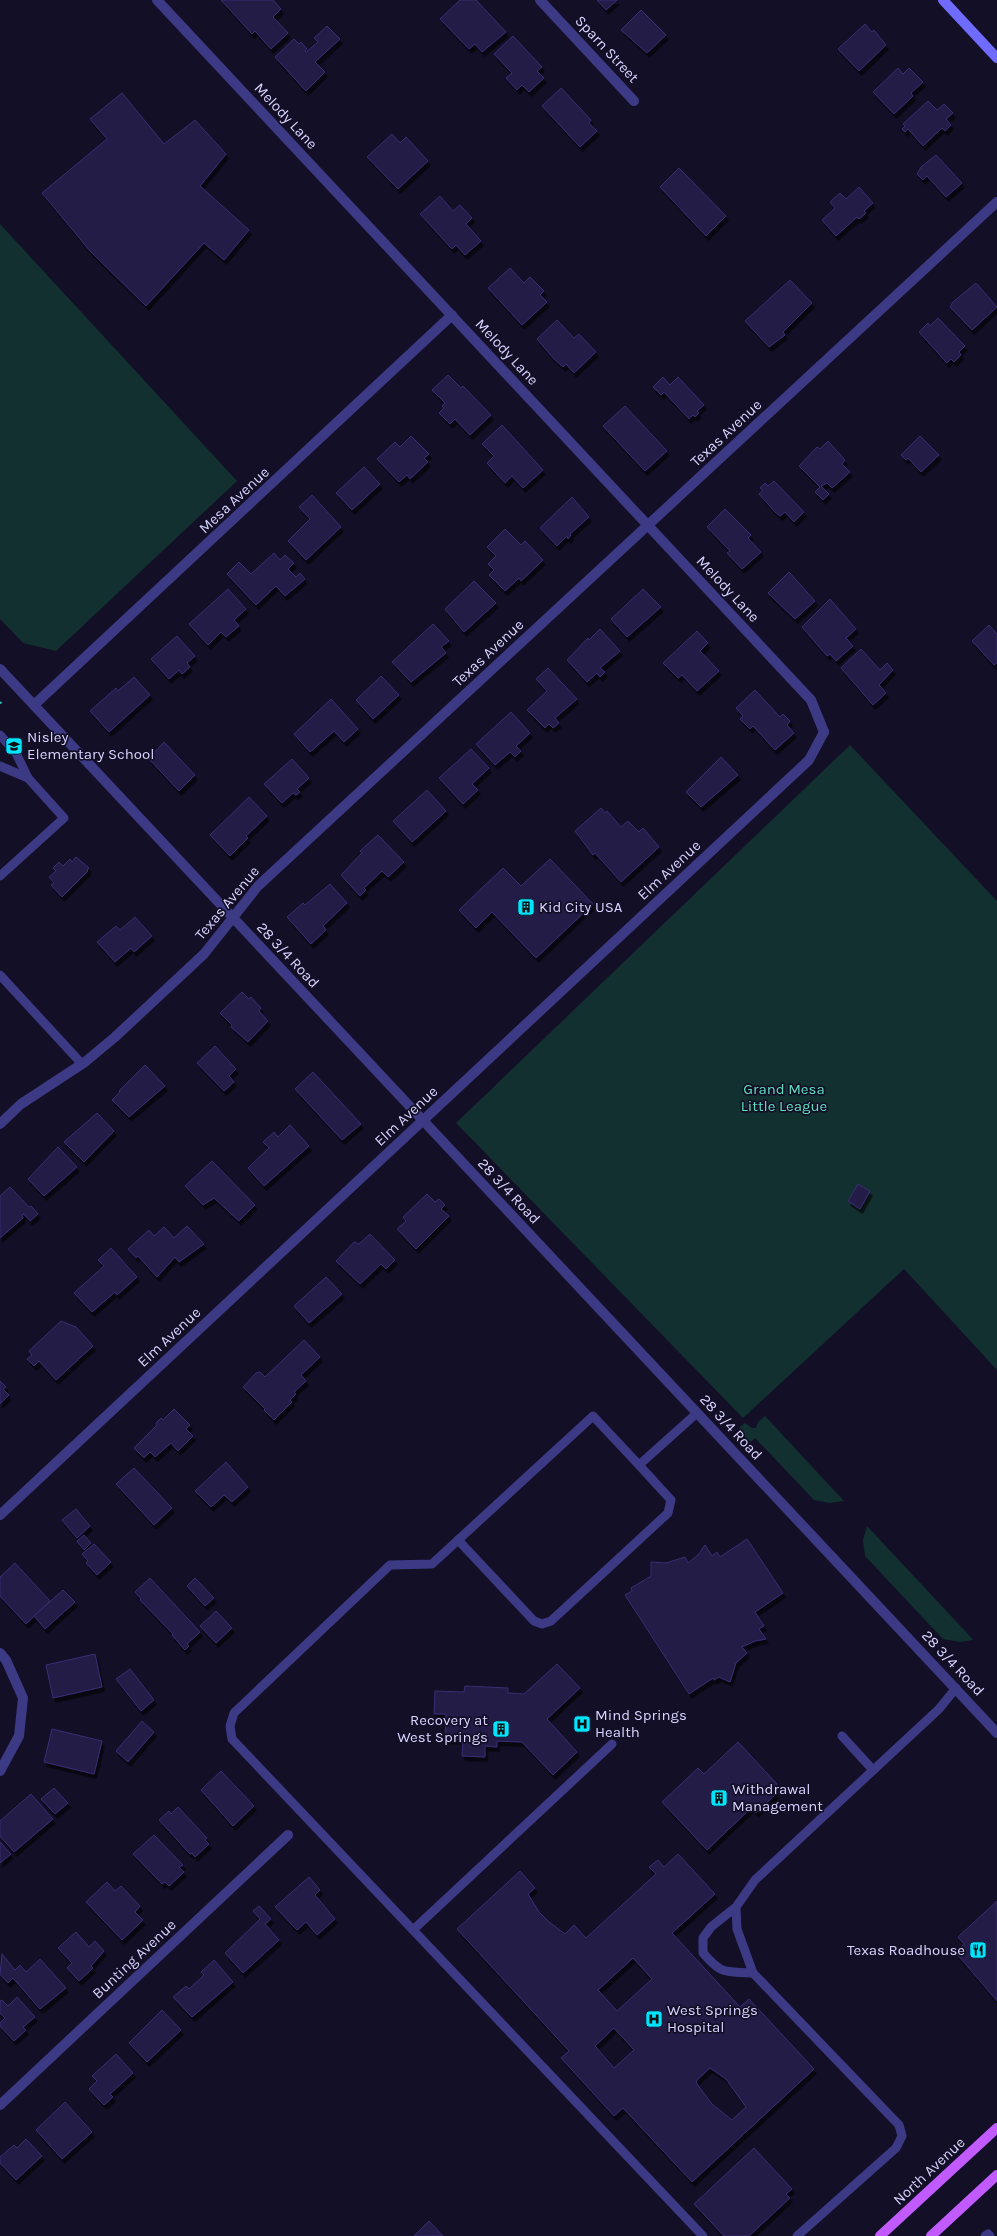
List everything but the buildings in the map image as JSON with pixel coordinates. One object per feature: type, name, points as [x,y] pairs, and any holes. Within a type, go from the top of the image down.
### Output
[{"type":"main road","points":[[943,0],[997,58]]},
{"type":"main road","name":"North Avenue","points":[[880,2236],[997,2128]]},
{"type":"main road","points":[[931,2236],[997,2175]]},
{"type":"street","name":"Melody Lane","points":[[157,0],[811,700],[824,732]]},
{"type":"street","name":"Sparn Street","points":[[540,0],[634,101]]},
{"type":"street","name":"Texas Avenue","points":[[0,1124],[21,1104],[82,1064],[115,1037],[204,954],[258,886],[997,202]]},
{"type":"street","name":"Mesa Avenue","points":[[34,706],[452,315]]},
{"type":"street","name":"28 3/4 Road","points":[[0,669],[997,1733]]},
{"type":"street","name":"Elm Avenue","points":[[0,1515],[809,760],[824,732]]},
{"type":"street","points":[[0,1654],[6,1660],[23,1698],[19,1736],[0,1771]]},
{"type":"street","name":"Bunting Avenue","points":[[0,2105],[288,1835]]},
{"type":"lane","points":[[0,735],[16,753],[28,778],[64,818],[0,876]]},
{"type":"lane","points":[[0,766],[28,778]]},
{"type":"lane","points":[[0,975],[82,1064]]},
{"type":"lane","points":[[639,1465],[697,1413]]},
{"type":"lane","points":[[458,1540],[534,1621],[542,1624],[551,1622],[668,1513],[671,1500],[594,1416],[458,1540],[432,1564],[390,1565],[234,1713],[230,1726],[232,1739],[703,2236]]},
{"type":"lane","points":[[753,1973],[727,1973],[714,1965],[703,1953],[703,1938],[711,1927],[736,1907],[755,1880],[938,1709],[956,1688]]},
{"type":"lane","points":[[842,1736],[873,1770]]},
{"type":"lane","points":[[413,1930],[612,1744]]},
{"type":"lane","points":[[736,1907],[737,1929],[753,1973],[899,2125],[902,2136],[896,2148],[797,2236]]},
{"type":"lane","points":[[986,2236],[988,2234],[990,2236]]},
{"type":"path","points":[[0,702],[3,706]]},
{"type":"green space","points":[[0,224],[237,481],[56,651],[23,643],[0,619]]},
{"type":"green space","name":"Grand Mesa Little League","points":[[850,745],[997,901],[997,1370],[904,1269],[743,1418],[456,1123]]},
{"type":"green space","points":[[765,1416],[844,1501],[829,1503],[814,1500],[755,1438],[751,1442],[739,1432],[739,1428],[745,1423],[752,1428],[756,1428],[758,1422]]},
{"type":"green space","points":[[867,1526],[973,1640],[960,1642],[943,1639],[865,1556],[863,1540]]},
{"type":"place","name":"Nisley Elementary School","points":[[14,746]]},
{"type":"place","name":"Kid City USA","points":[[526,907]]},
{"type":"place","name":"Mind Springs Health","points":[[582,1724]]},
{"type":"place","name":"Recovery at West Springs","points":[[501,1729]]},
{"type":"place","name":"Withdrawal Management","points":[[719,1798]]},
{"type":"place","name":"Texas Roadhouse","points":[[978,1950]]},
{"type":"place","name":"West Springs Hospital","points":[[654,2019]]}]
